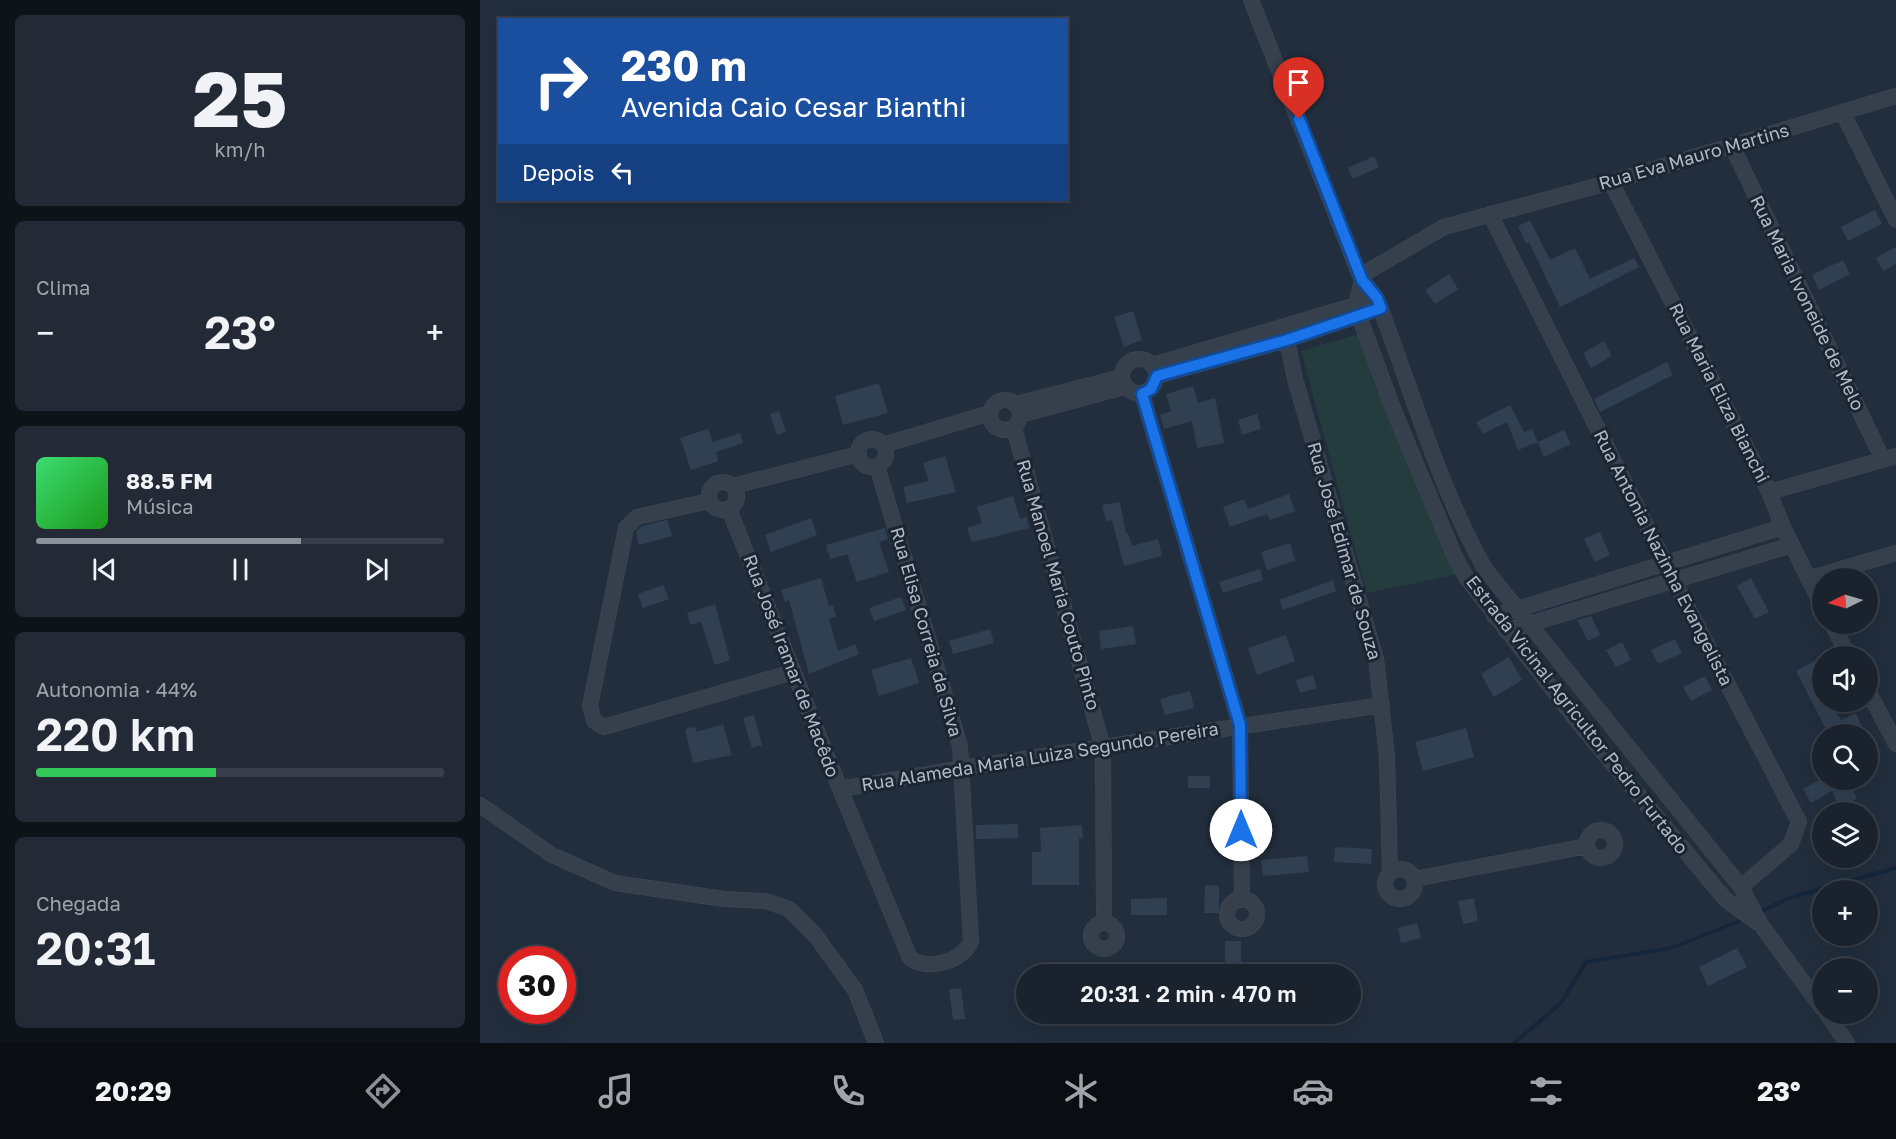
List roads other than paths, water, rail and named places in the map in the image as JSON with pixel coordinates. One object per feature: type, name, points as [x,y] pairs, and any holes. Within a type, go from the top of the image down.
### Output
[{"type":"street","name":"Estrada Vicinal Agricultor Pedro Furtado","points":[[1251,0],[1361,278],[1379,303],[1438,463],[1485,569],[1518,607],[1741,887],[1747,909]]},
{"type":"street","name":"Rua Eva Mauro Martins","points":[[1361,278],[1416,245],[1432,232],[1611,182],[1896,96]]},
{"type":"street","points":[[1843,113],[1896,220]]},
{"type":"street","name":"Rua Maria Ivoneide de Melo","points":[[1732,146],[1889,458]]},
{"type":"street","name":"Rua Maria Eliza Bianchi","points":[[1611,182],[1769,492],[1812,587]]},
{"type":"street","name":"Rua Antonia Nazinha Evangelista","points":[[1490,214],[1669,572],[1799,822],[1791,844],[1741,887]]},
{"type":"street","points":[[1358,310],[1361,278]]},
{"type":"street","points":[[1155,371],[1379,303]]},
{"type":"street","name":"Estrada Vicinal Agricultor Pedro Furtado","points":[[1358,310],[1394,411],[1455,557],[1494,616],[1725,899],[1747,909],[1759,923],[1812,995]]},
{"type":"street","points":[[1155,371],[1287,340],[1358,310]]},
{"type":"street","name":"Rua José Edimar de Souza","points":[[1287,340],[1294,379],[1373,648],[1387,756],[1390,873],[1385,887],[1394,899],[1404,899],[1412,894],[1415,879]]},
{"type":"street","points":[[1144,359],[1155,371],[1151,389],[1142,394],[1133,393],[1123,382],[1125,366],[1133,360],[1144,359]]},
{"type":"street","points":[[990,417],[1001,430],[1016,416],[1123,382]]},
{"type":"street","points":[[1142,394],[1240,725],[1242,900]]},
{"type":"street","points":[[884,449],[990,417],[998,401],[1007,400],[1016,416]]},
{"type":"street","name":"Rua Manoel Maria Couto Pinto","points":[[1016,416],[1103,748],[1104,923]]},
{"type":"street","points":[[733,497],[723,482],[715,485],[709,492],[709,501],[715,508],[733,497],[866,461],[882,463],[884,449],[877,440],[868,440],[861,446],[866,461]]},
{"type":"street","points":[[1769,492],[1889,458]]},
{"type":"street","name":"Rua Elisa Correia da Silva","points":[[866,461],[947,698],[963,768],[971,941],[964,953],[941,962]]},
{"type":"street","name":"Rua José Iramar de Macêdo","points":[[733,497],[793,672],[910,958],[915,963],[941,962]]},
{"type":"street","points":[[709,501],[638,517],[627,528],[590,706],[594,721],[604,727],[793,672]]},
{"type":"street","points":[[1506,631],[1669,572],[1784,527]]},
{"type":"street","points":[[1494,616],[1518,607],[1792,544]]},
{"type":"street","points":[[1808,579],[1896,553]]},
{"type":"street","name":"Rua Alameda Maria Luiza Segundo Pereira","points":[[840,789],[1240,725],[1382,705]]},
{"type":"street","points":[[1878,710],[1896,744]]},
{"type":"street","points":[[480,805],[552,855],[615,883],[724,899],[766,901],[789,909],[815,935],[855,990],[876,1043]]},
{"type":"street","points":[[1390,873],[1404,869],[1415,879],[1587,846]]},
{"type":"street","points":[[1833,1024],[1844,1042]]},
{"type":"waterway","points":[[1760,912],[1789,898],[1896,868]]},
{"type":"waterway","points":[[1514,1043],[1561,1003],[1586,962],[1671,948],[1745,919]]}]
